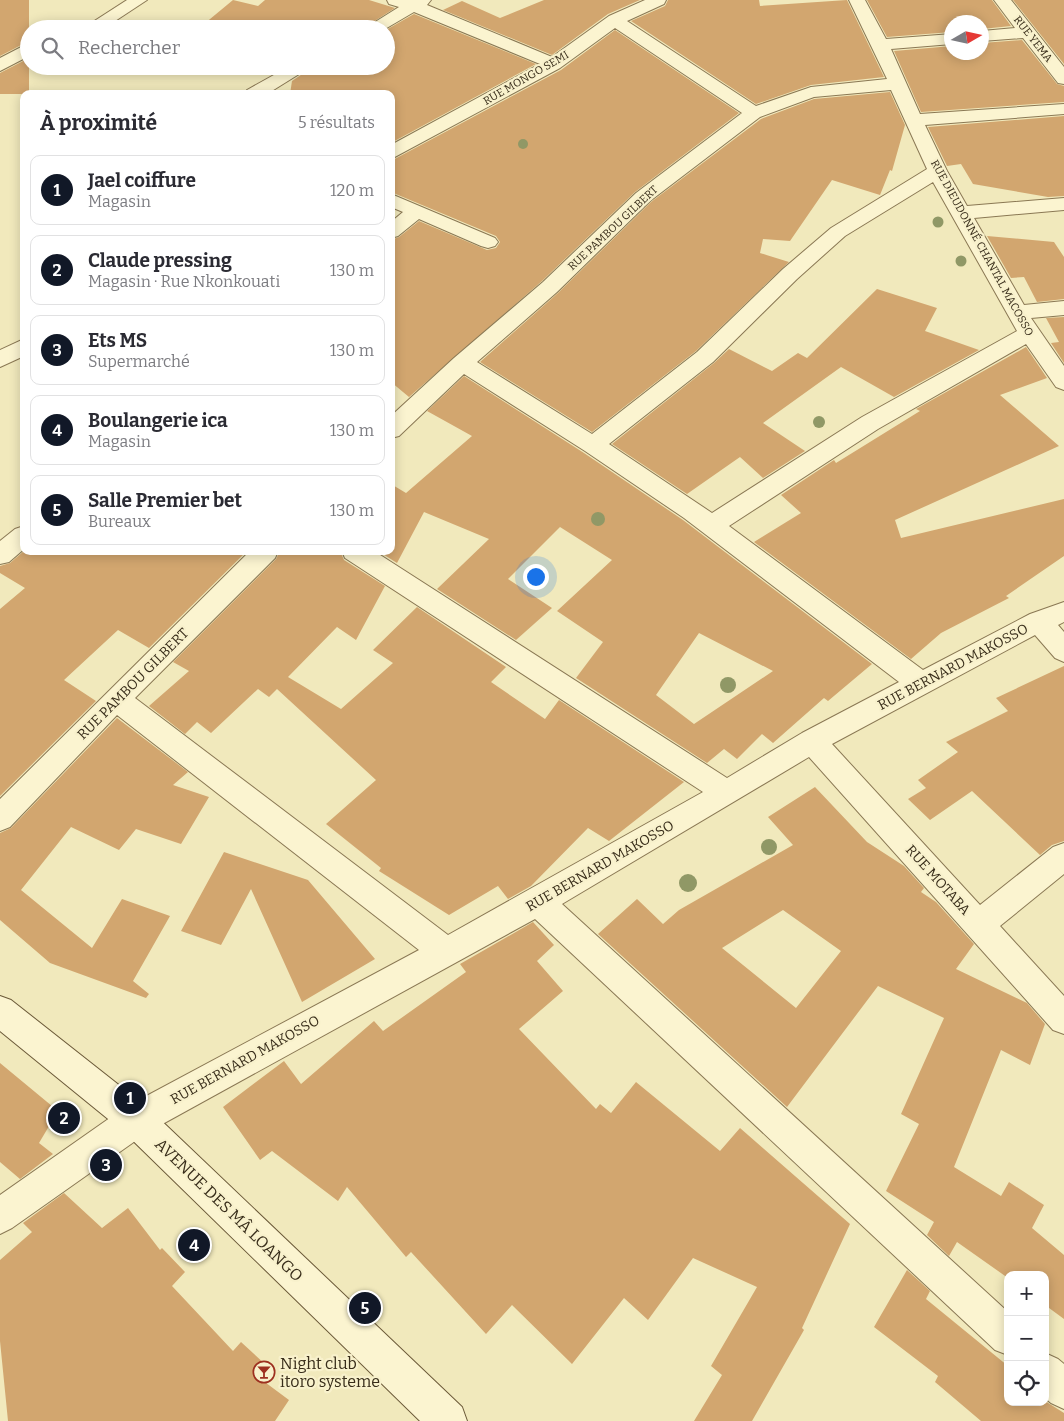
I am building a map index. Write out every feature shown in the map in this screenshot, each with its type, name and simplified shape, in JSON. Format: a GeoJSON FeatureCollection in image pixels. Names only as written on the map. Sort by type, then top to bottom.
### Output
{"type":"FeatureCollection","features":[{"type":"Feature","properties":{"kind":"street"},"geometry":{"type":"LineString","coordinates":[[105,20],[139,0]]}},
{"type":"Feature","properties":{"kind":"street"},"geometry":{"type":"LineString","coordinates":[[395,0],[419,3],[554,64]]}},
{"type":"Feature","properties":{"kind":"street","name":"RUE MONGO SEMI"},"geometry":{"type":"LineString","coordinates":[[395,151],[554,64],[615,20],[658,0]]}},
{"type":"Feature","properties":{"kind":"street","name":"RUE DIEUDONNÉ CHANTAL MACOSSO"},"geometry":{"type":"LineString","coordinates":[[857,0],[880,45],[937,171],[1029,333],[1064,382]]}},
{"type":"Feature","properties":{"kind":"street","name":"RUE YEMA"},"geometry":{"type":"LineString","coordinates":[[1002,0],[1064,79]]}},
{"type":"Feature","properties":{"kind":"street"},"geometry":{"type":"LineString","coordinates":[[388,20],[419,3]]}},
{"type":"Feature","properties":{"kind":"street"},"geometry":{"type":"LineString","coordinates":[[615,20],[754,113]]}},
{"type":"Feature","properties":{"kind":"street"},"geometry":{"type":"LineString","coordinates":[[989,35],[1027,32]]}},
{"type":"Feature","properties":{"kind":"street"},"geometry":{"type":"LineString","coordinates":[[880,45],[944,39]]}},
{"type":"Feature","properties":{"kind":"street"},"geometry":{"type":"LineString","coordinates":[[0,66],[20,54]]}},
{"type":"Feature","properties":{"kind":"street"},"geometry":{"type":"LineString","coordinates":[[260,90],[286,75]]}},
{"type":"Feature","properties":{"kind":"street","name":"RUE PAMBOU GILBERT"},"geometry":{"type":"LineString","coordinates":[[395,426],[462,363],[550,287],[643,197],[754,113],[811,92],[845,87],[898,84]]}},
{"type":"Feature","properties":{"kind":"street"},"geometry":{"type":"LineString","coordinates":[[915,120],[1064,109]]}},
{"type":"Feature","properties":{"kind":"street"},"geometry":{"type":"LineString","coordinates":[[593,445],[704,357],[790,274],[838,232],[937,171]]}},
{"type":"Feature","properties":{"kind":"street"},"geometry":{"type":"LineString","coordinates":[[395,202],[488,242]]}},
{"type":"Feature","properties":{"kind":"street"},"geometry":{"type":"LineString","coordinates":[[960,213],[1064,204]]}},
{"type":"Feature","properties":{"kind":"street"},"geometry":{"type":"LineString","coordinates":[[395,229],[416,212]]}},
{"type":"Feature","properties":{"kind":"street"},"geometry":{"type":"LineString","coordinates":[[1017,312],[1064,308]]}},
{"type":"Feature","properties":{"kind":"street"},"geometry":{"type":"LineString","coordinates":[[711,526],[870,423],[1029,333]]}},
{"type":"Feature","properties":{"kind":"street"},"geometry":{"type":"LineString","coordinates":[[0,360],[20,348]]}},
{"type":"Feature","properties":{"kind":"street"},"geometry":{"type":"LineString","coordinates":[[462,363],[593,445],[693,512],[922,684]]}},
{"type":"Feature","properties":{"kind":"street"},"geometry":{"type":"LineString","coordinates":[[0,555],[20,538]]}},
{"type":"Feature","properties":{"kind":"street","name":"RUE PAMBOU GILBERT"},"geometry":{"type":"LineString","coordinates":[[0,818],[116,699],[262,555]]}},
{"type":"Feature","properties":{"kind":"street"},"geometry":{"type":"LineString","coordinates":[[360,555],[727,793]]}},
{"type":"Feature","properties":{"kind":"street"},"geometry":{"type":"LineString","coordinates":[[1052,617],[1064,651]]}},
{"type":"Feature","properties":{"kind":"street","name":"RUE BERNARD MAKOSSO"},"geometry":{"type":"LineString","coordinates":[[0,1216],[136,1120],[538,902],[727,793],[812,741],[1052,617]]}},
{"type":"Feature","properties":{"kind":"street"},"geometry":{"type":"LineString","coordinates":[[116,699],[445,951]]}},
{"type":"Feature","properties":{"kind":"street","name":"RUE MOTABA"},"geometry":{"type":"LineString","coordinates":[[812,741],[1064,1018]]}},
{"type":"Feature","properties":{"kind":"street"},"geometry":{"type":"LineString","coordinates":[[979,924],[1064,856]]}},
{"type":"Feature","properties":{"kind":"street"},"geometry":{"type":"LineString","coordinates":[[538,902],[1004,1334]]}},
{"type":"Feature","properties":{"kind":"street","name":"AVENUE DES MÂ LOANGO"},"geometry":{"type":"LineString","coordinates":[[0,1011],[136,1120],[448,1421]]}},
{"type":"Feature","properties":{"kind":"street"},"geometry":{"type":"LineString","coordinates":[[1049,1376],[1064,1390]]}},
{"type":"Feature","properties":{"kind":"building"},"geometry":{"type":"Polygon","coordinates":[[[0,0],[29,0],[29,20],[20,20],[20,46],[0,56],[0,0]]]}},
{"type":"Feature","properties":{"kind":"building"},"geometry":{"type":"Polygon","coordinates":[[[233,0],[258,6],[265,0],[369,0],[395,8],[376,20],[209,20],[233,0]]]}},
{"type":"Feature","properties":{"kind":"building"},"geometry":{"type":"Polygon","coordinates":[[[544,0],[640,0],[608,14],[552,55],[443,10],[462,1],[500,18],[544,0]]]}},
{"type":"Feature","properties":{"kind":"building"},"geometry":{"type":"Polygon","coordinates":[[[668,0],[759,0],[760,6],[847,0],[884,77],[811,85],[756,104],[631,21],[665,6],[668,0]]]}},
{"type":"Feature","properties":{"kind":"building"},"geometry":{"type":"Polygon","coordinates":[[[867,0],[992,0],[1011,26],[989,28],[989,15],[944,15],[944,33],[887,37],[867,0]]]}},
{"type":"Feature","properties":{"kind":"building"},"geometry":{"type":"Polygon","coordinates":[[[1013,0],[1064,0],[1064,64],[1013,0]]]}},
{"type":"Feature","properties":{"kind":"building"},"geometry":{"type":"Polygon","coordinates":[[[414,14],[536,64],[395,141],[395,90],[291,90],[292,81],[301,75],[395,75],[395,25],[414,14]]]}},
{"type":"Feature","properties":{"kind":"building"},"geometry":{"type":"Polygon","coordinates":[[[615,30],[739,113],[635,192],[542,281],[409,397],[395,385],[395,238],[419,221],[487,250],[496,248],[500,242],[496,236],[395,194],[395,159],[561,70],[615,30]]]}},
{"type":"Feature","properties":{"kind":"building"},"geometry":{"type":"Polygon","coordinates":[[[1022,40],[1057,84],[1064,86],[1064,102],[921,112],[894,51],[944,47],[944,60],[989,60],[989,42],[1022,40]]]}},
{"type":"Feature","properties":{"kind":"building"},"geometry":{"type":"Polygon","coordinates":[[[20,63],[20,75],[29,75],[29,90],[20,90],[20,94],[0,94],[0,73],[20,63]]]}},
{"type":"Feature","properties":{"kind":"building"},"geometry":{"type":"Polygon","coordinates":[[[890,92],[905,125],[892,171],[890,170],[880,195],[832,180],[790,241],[763,239],[760,253],[789,262],[696,351],[592,432],[480,362],[558,293],[651,202],[761,119],[814,99],[890,92]]]}},
{"type":"Feature","properties":{"kind":"building"},"geometry":{"type":"Polygon","coordinates":[[[1064,116],[1064,196],[1048,197],[973,184],[961,164],[947,166],[928,127],[1064,116]]]}},
{"type":"Feature","properties":{"kind":"building"},"geometry":{"type":"Polygon","coordinates":[[[987,236],[1054,242],[1064,257],[1064,299],[1037,302],[1024,277],[1011,278],[987,236]]]}},
{"type":"Feature","properties":{"kind":"building"},"geometry":{"type":"Polygon","coordinates":[[[877,289],[937,308],[925,331],[979,350],[894,397],[841,367],[763,423],[805,451],[763,478],[740,457],[687,494],[612,444],[729,349],[772,371],[798,353],[807,358],[877,289]]]}},
{"type":"Feature","properties":{"kind":"building"},"geometry":{"type":"Polygon","coordinates":[[[1064,317],[1064,363],[1051,343],[1059,342],[1046,318],[1064,317]]]}},
{"type":"Feature","properties":{"kind":"building"},"geometry":{"type":"Polygon","coordinates":[[[1026,347],[1047,378],[1000,395],[1059,446],[895,520],[901,538],[1064,499],[1064,556],[1006,596],[1009,598],[941,633],[911,659],[754,542],[801,513],[781,495],[834,460],[836,463],[920,411],[916,409],[1026,347]]]}},
{"type":"Feature","properties":{"kind":"building"},"geometry":{"type":"Polygon","coordinates":[[[464,376],[584,453],[683,520],[872,664],[828,701],[824,698],[773,743],[762,734],[737,759],[724,749],[707,763],[576,678],[603,642],[557,611],[612,560],[560,527],[508,579],[552,608],[516,640],[437,589],[489,539],[424,512],[397,563],[384,555],[395,555],[395,486],[406,493],[472,436],[427,411],[464,376]],[[699,633],[656,695],[694,724],[773,671],[699,633]]]}},
{"type":"Feature","properties":{"kind":"building"},"geometry":{"type":"Polygon","coordinates":[[[20,554],[243,555],[149,648],[118,630],[64,680],[96,701],[0,796],[0,609],[25,588],[0,573],[0,566],[10,563],[20,554]]]}},
{"type":"Feature","properties":{"kind":"building"},"geometry":{"type":"Polygon","coordinates":[[[278,555],[342,555],[344,560],[385,586],[356,640],[337,627],[288,677],[341,709],[393,663],[373,650],[417,607],[506,667],[491,682],[545,719],[559,700],[684,782],[609,841],[588,828],[531,886],[508,899],[498,886],[449,915],[379,871],[381,868],[326,824],[376,780],[277,689],[269,697],[258,689],[211,733],[197,722],[185,734],[149,706],[189,671],[173,662],[278,555]]]}},
{"type":"Feature","properties":{"kind":"building"},"geometry":{"type":"Polygon","coordinates":[[[1064,666],[1064,841],[1052,845],[1040,855],[972,791],[930,820],[908,799],[926,788],[918,780],[958,752],[946,742],[1008,711],[996,698],[1064,666]]]}},
{"type":"Feature","properties":{"kind":"building"},"geometry":{"type":"Polygon","coordinates":[[[117,718],[188,772],[173,785],[209,797],[181,844],[136,829],[119,850],[71,827],[21,890],[92,948],[122,899],[170,916],[133,981],[149,994],[146,998],[50,963],[0,920],[0,833],[11,828],[117,718]]]}},
{"type":"Feature","properties":{"kind":"building"},"geometry":{"type":"Polygon","coordinates":[[[815,787],[867,842],[904,866],[924,888],[921,892],[936,902],[974,944],[956,969],[1027,1003],[1045,1024],[1030,1065],[1001,1050],[954,1167],[1001,1196],[1009,1182],[1044,1205],[1032,1228],[1064,1255],[1064,1319],[1049,1308],[1049,1271],[1004,1271],[1004,1275],[957,1242],[949,1256],[927,1235],[934,1222],[886,1191],[919,1124],[901,1114],[944,1018],[878,986],[787,1107],[598,934],[637,899],[663,924],[679,910],[793,845],[768,817],[815,787]],[[783,910],[722,948],[796,1008],[841,951],[783,910]]]}},
{"type":"Feature","properties":{"kind":"building"},"geometry":{"type":"Polygon","coordinates":[[[224,852],[308,880],[375,959],[302,1002],[251,889],[221,945],[181,931],[224,852]]]}},
{"type":"Feature","properties":{"kind":"building"},"geometry":{"type":"Polygon","coordinates":[[[533,922],[554,945],[537,961],[563,991],[519,1029],[596,1109],[600,1104],[611,1113],[636,1082],[720,1151],[740,1128],[850,1224],[802,1328],[804,1330],[752,1421],[694,1421],[722,1375],[711,1366],[757,1287],[693,1258],[648,1320],[624,1298],[572,1364],[512,1305],[486,1334],[411,1252],[406,1257],[347,1187],[338,1201],[272,1151],[260,1160],[223,1107],[284,1061],[301,1084],[374,1021],[383,1031],[466,972],[460,964],[533,922]]]}},
{"type":"Feature","properties":{"kind":"building"},"geometry":{"type":"Polygon","coordinates":[[[0,1063],[58,1111],[39,1143],[53,1154],[20,1179],[0,1162],[0,1063]]]}},
{"type":"Feature","properties":{"kind":"building"},"geometry":{"type":"Polygon","coordinates":[[[64,1193],[102,1228],[128,1208],[160,1250],[162,1248],[185,1272],[172,1286],[233,1351],[241,1342],[267,1366],[258,1377],[289,1400],[275,1421],[8,1421],[0,1341],[0,1260],[32,1232],[23,1223],[64,1193]]]}},
{"type":"Feature","properties":{"kind":"building"},"geometry":{"type":"Polygon","coordinates":[[[907,1270],[930,1291],[926,1299],[1004,1363],[1004,1406],[1049,1406],[1049,1404],[1064,1413],[1064,1421],[981,1421],[935,1382],[938,1376],[874,1327],[907,1270]]]}},
{"type":"Feature","properties":{"kind":"place","name":"Jael coiffure"},"geometry":{"type":"Point","coordinates":[130,1098]}},
{"type":"Feature","properties":{"kind":"place","name":"Claude pressing"},"geometry":{"type":"Point","coordinates":[64,1118]}},
{"type":"Feature","properties":{"kind":"place","name":"Ets MS"},"geometry":{"type":"Point","coordinates":[106,1165]}},
{"type":"Feature","properties":{"kind":"place","name":"Boulangerie ica"},"geometry":{"type":"Point","coordinates":[194,1245]}},
{"type":"Feature","properties":{"kind":"place","name":"Salle Premier bet"},"geometry":{"type":"Point","coordinates":[365,1308]}},
{"type":"Feature","properties":{"kind":"place","name":"Night club itoro systeme"},"geometry":{"type":"Point","coordinates":[264,1372]}}]}
